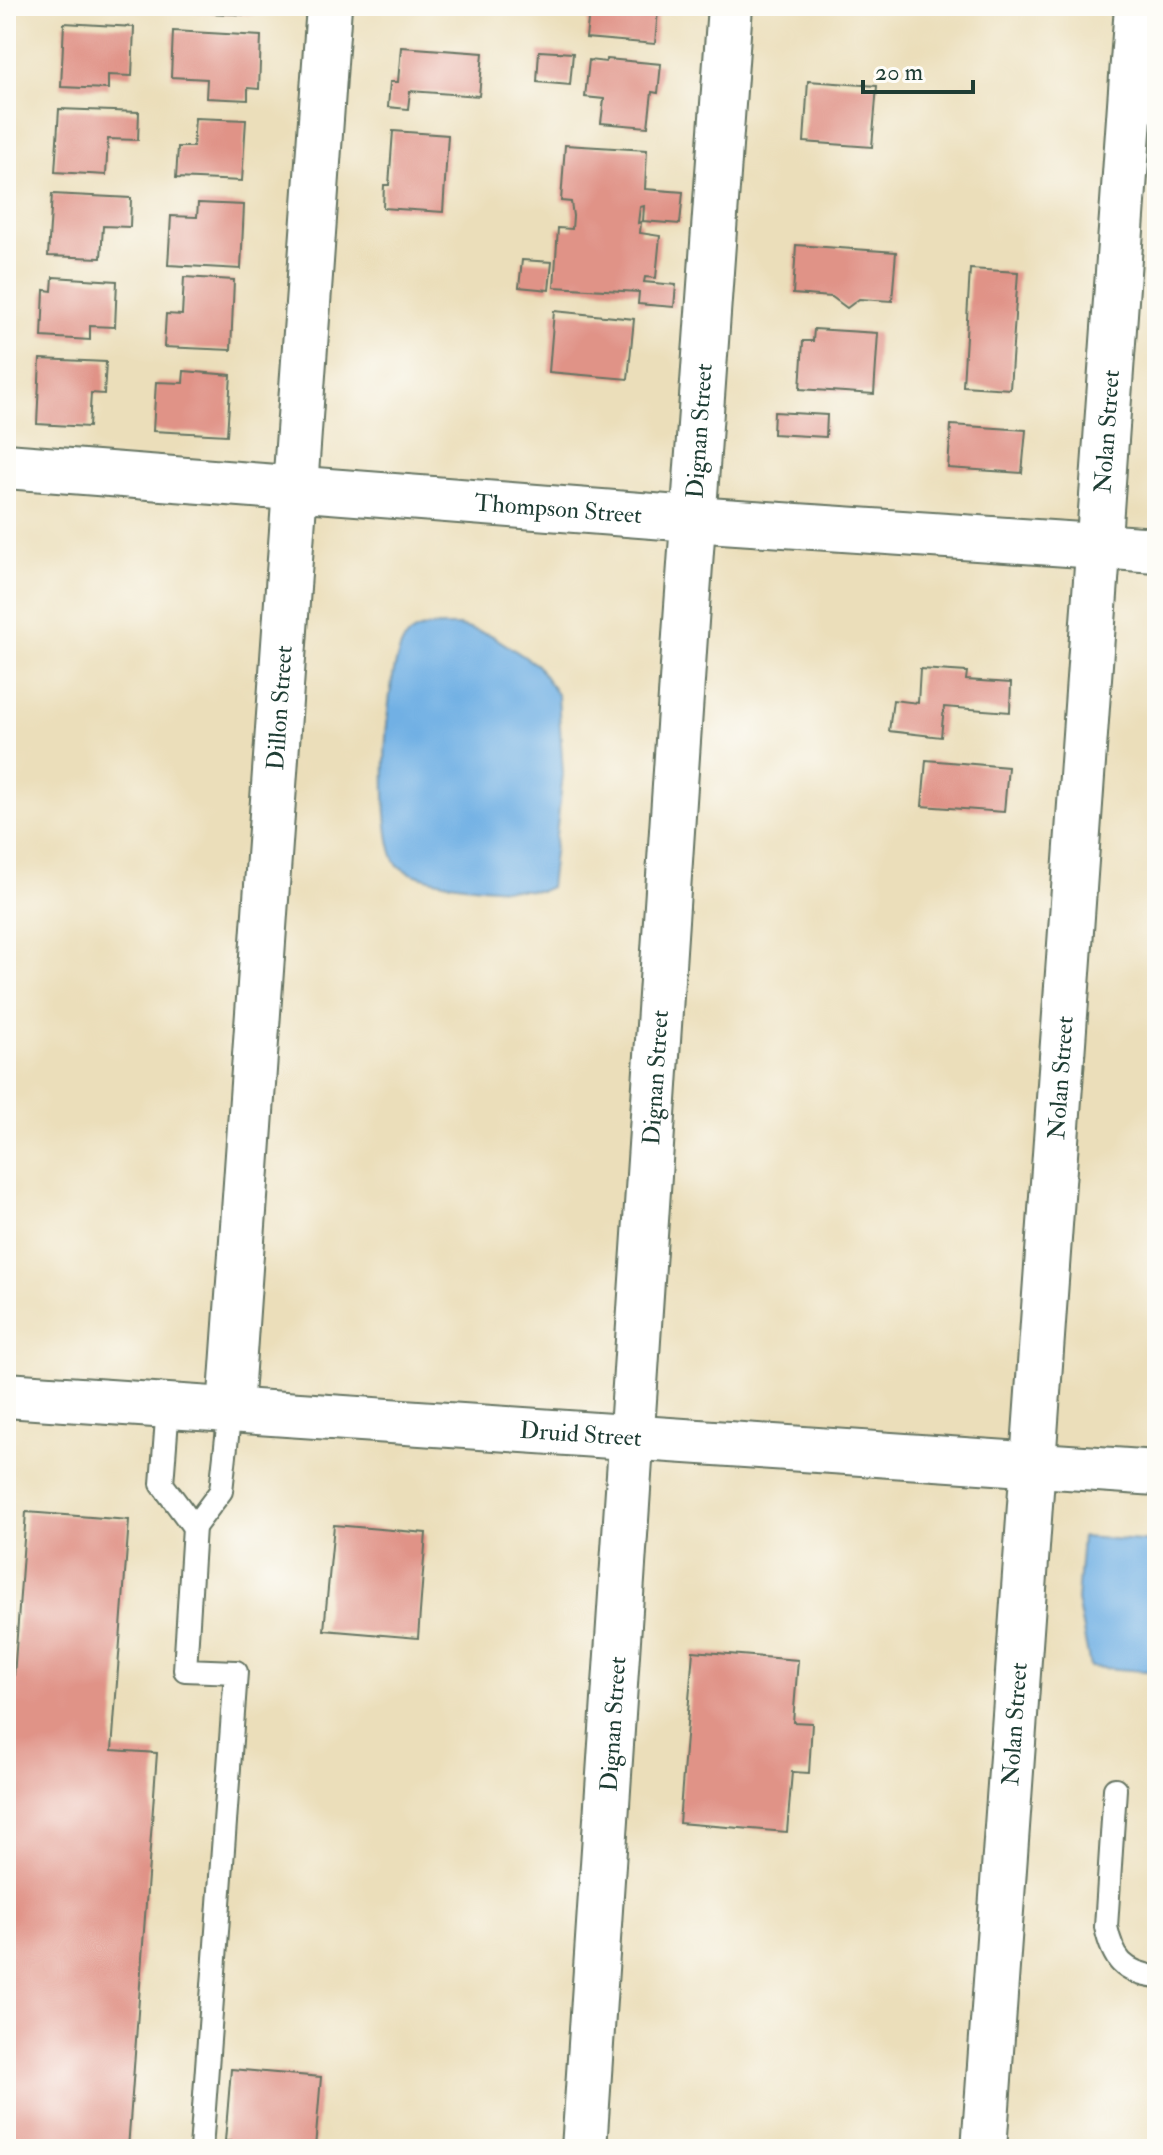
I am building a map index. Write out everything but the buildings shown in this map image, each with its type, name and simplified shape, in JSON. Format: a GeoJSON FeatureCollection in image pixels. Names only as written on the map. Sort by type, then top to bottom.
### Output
{"type":"FeatureCollection","features":[{"type":"Feature","properties":{"kind":"street","name":"Dillon Street"},"geometry":{"type":"LineString","coordinates":[[230,1410],[329,6]]}},
{"type":"Feature","properties":{"kind":"street","name":"Dignan Street"},"geometry":{"type":"LineString","coordinates":[[584,2149],[634,1437],[692,519],[730,6]]}},
{"type":"Feature","properties":{"kind":"street","name":"Nolan Street"},"geometry":{"type":"LineString","coordinates":[[984,2149],[1137,6]]}},
{"type":"Feature","properties":{"kind":"street","name":"Thompson Street"},"geometry":{"type":"LineString","coordinates":[[6,466],[692,519],[1157,550]]}},
{"type":"Feature","properties":{"kind":"street","name":"Druid Street"},"geometry":{"type":"LineString","coordinates":[[6,1395],[1157,1473]]}},
{"type":"Feature","properties":{"kind":"lane"},"geometry":{"type":"LineString","coordinates":[[168,1406],[162,1484],[194,1527]]}},
{"type":"Feature","properties":{"kind":"lane"},"geometry":{"type":"LineString","coordinates":[[201,2149],[236,1672],[185,1670],[194,1527],[221,1491],[230,1410]]}},
{"type":"Feature","properties":{"kind":"lane"},"geometry":{"type":"LineString","coordinates":[[1115,1789],[1106,1927],[1111,1949],[1124,1967],[1141,1976],[1157,1977]]}},
{"type":"Feature","properties":{"kind":"water"},"geometry":{"type":"Polygon","coordinates":[[[459,626],[491,635],[537,665],[558,696],[563,774],[550,887],[541,891],[465,885],[424,878],[398,865],[391,849],[387,823],[385,751],[392,680],[399,653],[407,637],[418,630],[459,626]]]}},
{"type":"Feature","properties":{"kind":"water"},"geometry":{"type":"Polygon","coordinates":[[[1082,1537],[1157,1542],[1157,1672],[1090,1667],[1077,1600],[1082,1537]]]}}]}
